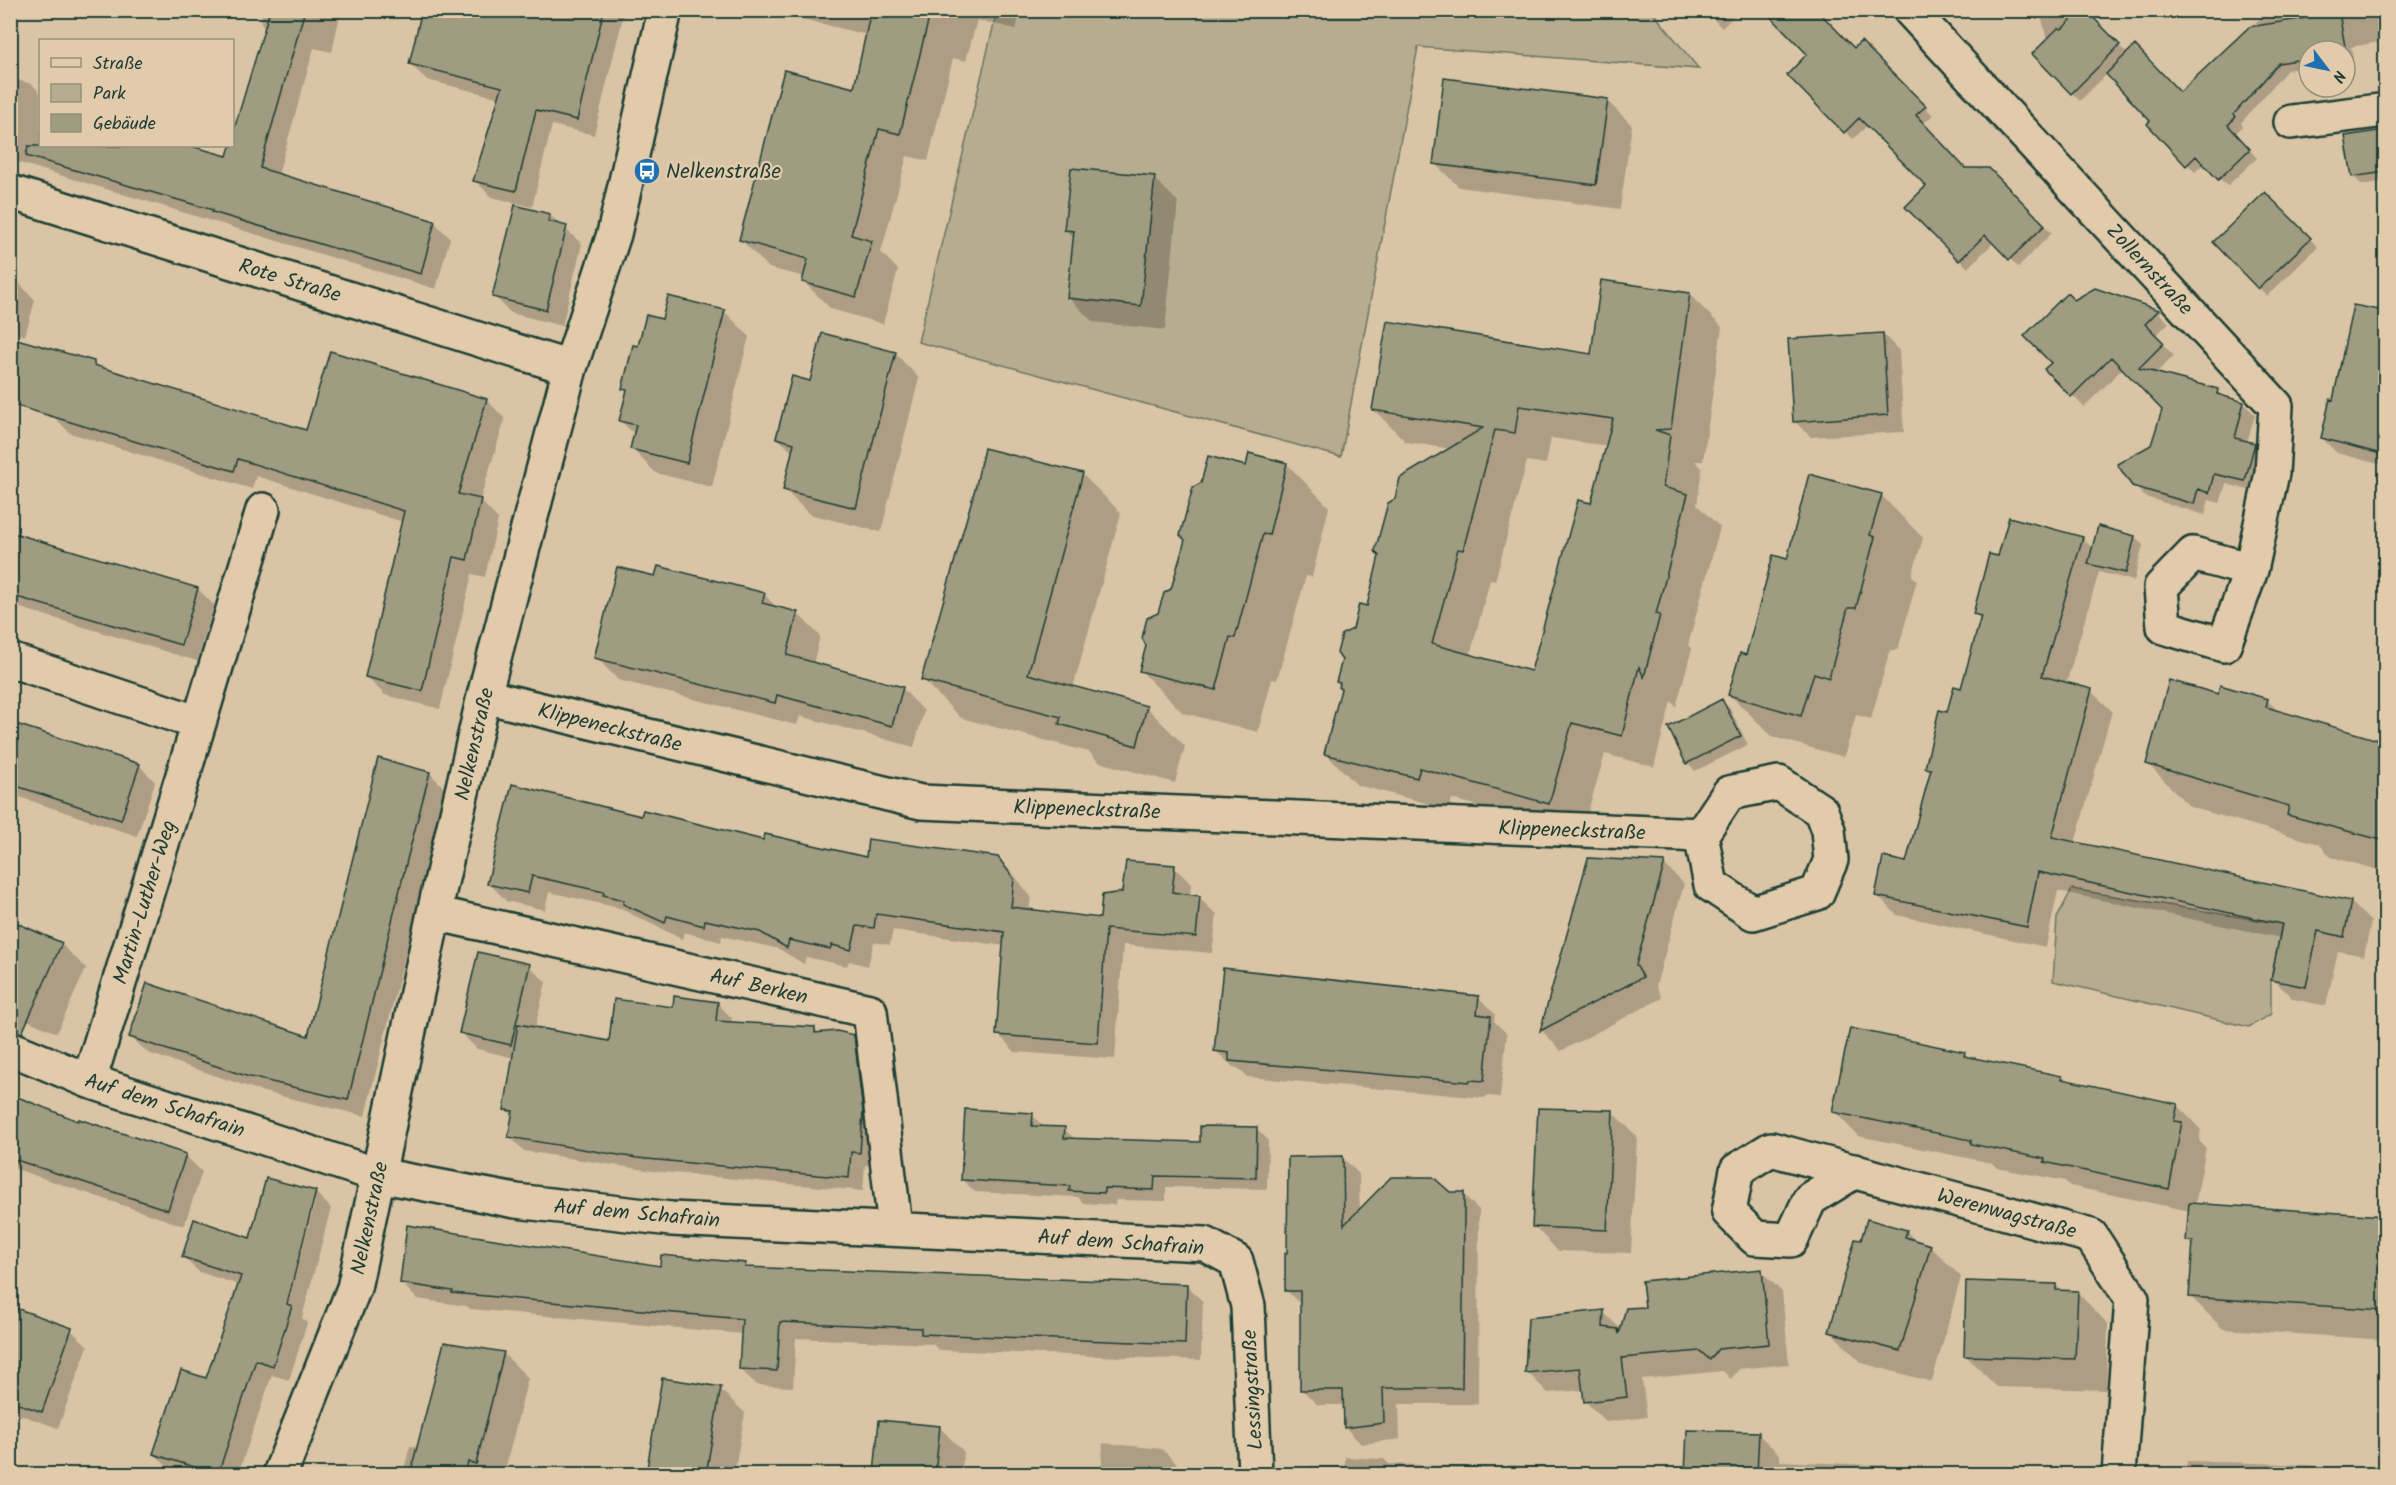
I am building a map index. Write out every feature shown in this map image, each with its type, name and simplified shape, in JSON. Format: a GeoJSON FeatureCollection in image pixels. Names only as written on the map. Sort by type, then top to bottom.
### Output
{"type":"FeatureCollection","features":[{"type":"Feature","properties":{"kind":"street","name":"Nelkenstraße"},"geometry":{"type":"LineString","coordinates":[[280,1474],[354,1288],[434,913],[484,696],[570,368],[614,234],[665,10]]}},
{"type":"Feature","properties":{"kind":"street","name":"Zollernstraße"},"geometry":{"type":"LineString","coordinates":[[1910,10],[2276,406],[2272,473],[2251,570]]}},
{"type":"Feature","properties":{"kind":"street"},"geometry":{"type":"LineString","coordinates":[[2291,122],[2385,110]]}},
{"type":"Feature","properties":{"kind":"street","name":"Rote Straße"},"geometry":{"type":"LineString","coordinates":[[10,192],[570,368]]}},
{"type":"Feature","properties":{"kind":"street","name":"Martin-Luther-Weg"},"geometry":{"type":"LineString","coordinates":[[89,1081],[200,723],[263,510]]}},
{"type":"Feature","properties":{"kind":"street"},"geometry":{"type":"LineString","coordinates":[[10,660],[200,723]]}},
{"type":"Feature","properties":{"kind":"street","name":"Klippeneckstraße"},"geometry":{"type":"LineString","coordinates":[[484,696],[921,802],[1701,835]]}},
{"type":"Feature","properties":{"kind":"street","name":"Auf Berken"},"geometry":{"type":"LineString","coordinates":[[434,913],[870,1011],[895,1228]]}},
{"type":"Feature","properties":{"kind":"street","name":"Auf dem Schafrain"},"geometry":{"type":"LineString","coordinates":[[10,1048],[89,1081],[378,1175],[516,1201],[671,1219],[1205,1244],[1236,1261],[1248,1306]]}},
{"type":"Feature","properties":{"kind":"street","name":"Werenwagstraße"},"geometry":{"type":"LineString","coordinates":[[1855,1172],[2091,1236],[2132,1299],[2118,1474]]}},
{"type":"Feature","properties":{"kind":"street","name":"Lessingstraße"},"geometry":{"type":"LineString","coordinates":[[1248,1306],[1255,1474]]}},
{"type":"Feature","properties":{"kind":"green space"},"geometry":{"type":"Polygon","coordinates":[[[997,11],[1652,11],[1699,69],[1418,47],[1341,457],[918,342],[997,11]]]}},
{"type":"Feature","properties":{"kind":"green space"},"geometry":{"type":"Polygon","coordinates":[[[2072,889],[2282,924],[2271,980],[2271,1014],[2249,1027],[2053,981],[2057,918],[2072,889]]]}},
{"type":"Feature","properties":{"kind":"building"},"geometry":{"type":"Polygon","coordinates":[[[270,10],[305,10],[260,168],[435,221],[421,274],[26,156],[28,146],[39,146],[195,147],[227,156],[230,147],[234,147],[234,129],[270,10]]]}},
{"type":"Feature","properties":{"kind":"building"},"geometry":{"type":"Polygon","coordinates":[[[422,10],[604,10],[577,120],[536,110],[516,191],[473,181],[502,87],[409,64],[422,10]]]}},
{"type":"Feature","properties":{"kind":"building"},"geometry":{"type":"Polygon","coordinates":[[[871,10],[931,10],[900,134],[879,129],[851,235],[872,241],[856,297],[802,282],[808,259],[739,240],[784,70],[854,88],[871,10]]]}},
{"type":"Feature","properties":{"kind":"building"},"geometry":{"type":"Polygon","coordinates":[[[1764,10],[1817,10],[1854,48],[1861,41],[1926,106],[1916,115],[1965,168],[1989,168],[2045,225],[2009,260],[1985,235],[1959,261],[1905,207],[1926,186],[1859,118],[1844,133],[1787,75],[1807,54],[1764,10]]]}},
{"type":"Feature","properties":{"kind":"building"},"geometry":{"type":"Polygon","coordinates":[[[2081,10],[2086,10],[2120,45],[2071,94],[2032,54],[2058,28],[2062,29],[2081,10]]]}},
{"type":"Feature","properties":{"kind":"building"},"geometry":{"type":"Polygon","coordinates":[[[2339,13],[2344,39],[2297,39],[2297,60],[2279,63],[2234,114],[2236,117],[2228,125],[2250,149],[2218,180],[2196,156],[2186,166],[2147,124],[2150,121],[2106,74],[2135,45],[2180,92],[2249,27],[2339,13]]]}},
{"type":"Feature","properties":{"kind":"building"},"geometry":{"type":"Polygon","coordinates":[[[1444,78],[1608,99],[1596,185],[1433,164],[1444,78]]]}},
{"type":"Feature","properties":{"kind":"building"},"geometry":{"type":"Polygon","coordinates":[[[2385,130],[2385,172],[2352,177],[2345,136],[2385,130]]]}},
{"type":"Feature","properties":{"kind":"building"},"geometry":{"type":"Polygon","coordinates":[[[1071,168],[1155,176],[1141,306],[1067,298],[1074,231],[1064,230],[1071,168]]]}},
{"type":"Feature","properties":{"kind":"building"},"geometry":{"type":"Polygon","coordinates":[[[2265,192],[2311,238],[2258,289],[2213,242],[2265,192]]]}},
{"type":"Feature","properties":{"kind":"building"},"geometry":{"type":"Polygon","coordinates":[[[515,205],[550,214],[548,221],[567,226],[546,310],[492,297],[515,205]]]}},
{"type":"Feature","properties":{"kind":"building"},"geometry":{"type":"Polygon","coordinates":[[[1601,280],[1690,293],[1671,429],[1655,430],[1670,435],[1663,487],[1688,494],[1656,614],[1660,615],[1644,677],[1639,667],[1622,736],[1572,723],[1549,804],[1420,768],[1417,778],[1324,754],[1341,689],[1339,688],[1340,683],[1336,682],[1342,660],[1337,653],[1342,634],[1353,629],[1359,604],[1367,606],[1379,556],[1375,551],[1388,503],[1395,499],[1400,478],[1483,428],[1372,410],[1387,321],[1591,354],[1601,280]],[[1519,406],[1515,433],[1495,430],[1463,550],[1458,549],[1432,644],[1531,671],[1578,500],[1591,503],[1613,419],[1519,406]]]}},
{"type":"Feature","properties":{"kind":"building"},"geometry":{"type":"Polygon","coordinates":[[[2095,288],[2159,310],[2145,324],[2164,343],[2139,368],[2218,389],[2217,394],[2244,402],[2235,438],[2255,443],[2245,481],[2214,474],[2209,493],[2198,489],[2194,504],[2132,486],[2117,464],[2151,445],[2162,410],[2111,357],[2071,397],[2044,369],[2051,363],[2024,336],[2067,293],[2074,300],[2095,288]]]}},
{"type":"Feature","properties":{"kind":"building"},"geometry":{"type":"Polygon","coordinates":[[[668,296],[725,310],[687,463],[630,449],[636,425],[619,421],[627,390],[622,389],[633,345],[638,346],[646,315],[662,319],[668,296]]]}},
{"type":"Feature","properties":{"kind":"building"},"geometry":{"type":"Polygon","coordinates":[[[2353,305],[2385,311],[2385,455],[2321,438],[2330,399],[2333,400],[2353,305]]]}},
{"type":"Feature","properties":{"kind":"building"},"geometry":{"type":"Polygon","coordinates":[[[822,333],[896,352],[856,508],[783,490],[794,443],[776,438],[792,376],[810,381],[822,333]]]}},
{"type":"Feature","properties":{"kind":"building"},"geometry":{"type":"Polygon","coordinates":[[[1883,333],[1888,415],[1793,422],[1788,339],[1883,333]]]}},
{"type":"Feature","properties":{"kind":"building"},"geometry":{"type":"Polygon","coordinates":[[[10,337],[94,361],[94,365],[306,430],[330,351],[487,399],[458,494],[481,499],[467,560],[454,557],[422,691],[365,677],[404,511],[238,459],[234,471],[10,404],[10,337]]]}},
{"type":"Feature","properties":{"kind":"building"},"geometry":{"type":"Polygon","coordinates":[[[984,448],[1083,473],[1028,674],[1147,706],[1137,746],[1059,724],[1061,717],[921,680],[976,485],[984,448]]]}},
{"type":"Feature","properties":{"kind":"building"},"geometry":{"type":"Polygon","coordinates":[[[1249,453],[1287,463],[1269,535],[1263,534],[1235,638],[1230,637],[1216,690],[1139,671],[1146,646],[1142,638],[1147,618],[1158,613],[1164,593],[1171,589],[1185,540],[1180,535],[1193,487],[1201,483],[1208,456],[1246,466],[1249,453]]]}},
{"type":"Feature","properties":{"kind":"building"},"geometry":{"type":"Polygon","coordinates":[[[1809,474],[1882,494],[1870,535],[1875,537],[1856,608],[1848,608],[1829,678],[1814,673],[1801,716],[1728,695],[1740,653],[1746,655],[1773,555],[1787,559],[1809,474]]]}},
{"type":"Feature","properties":{"kind":"building"},"geometry":{"type":"Polygon","coordinates":[[[2009,517],[2083,537],[2042,676],[2092,689],[2052,837],[2351,901],[2344,937],[2318,931],[2306,987],[2271,980],[2282,924],[2038,872],[2027,927],[1875,896],[1883,857],[1906,862],[1931,769],[1925,768],[1939,710],[1947,712],[1954,686],[1961,688],[1981,616],[1973,614],[1989,554],[1998,556],[2009,517]]]}},
{"type":"Feature","properties":{"kind":"building"},"geometry":{"type":"Polygon","coordinates":[[[2098,526],[2135,536],[2126,573],[2088,564],[2098,526]]]}},
{"type":"Feature","properties":{"kind":"building"},"geometry":{"type":"Polygon","coordinates":[[[10,532],[198,588],[181,645],[10,595],[10,532]]]}},
{"type":"Feature","properties":{"kind":"building"},"geometry":{"type":"Polygon","coordinates":[[[658,566],[765,593],[762,603],[798,612],[787,655],[903,687],[892,726],[777,695],[775,703],[594,658],[617,567],[655,576],[658,566]]]}},
{"type":"Feature","properties":{"kind":"building"},"geometry":{"type":"Polygon","coordinates":[[[2169,680],[2218,694],[2220,685],[2268,699],[2266,707],[2385,742],[2385,841],[2287,815],[2289,806],[2146,764],[2169,680]]]}},
{"type":"Feature","properties":{"kind":"building"},"geometry":{"type":"Polygon","coordinates":[[[1722,699],[1741,736],[1686,764],[1668,727],[1722,699]]]}},
{"type":"Feature","properties":{"kind":"building"},"geometry":{"type":"Polygon","coordinates":[[[10,722],[140,764],[121,820],[10,784],[10,722]]]}},
{"type":"Feature","properties":{"kind":"building"},"geometry":{"type":"Polygon","coordinates":[[[378,758],[430,772],[348,1100],[246,1076],[129,1037],[147,983],[308,1036],[378,758]]]}},
{"type":"Feature","properties":{"kind":"building"},"geometry":{"type":"Polygon","coordinates":[[[512,784],[641,816],[643,810],[763,840],[765,834],[866,857],[868,839],[998,857],[1014,879],[1011,907],[1100,918],[1102,895],[1122,892],[1126,861],[1175,865],[1172,892],[1200,896],[1196,937],[1106,929],[1098,1043],[996,1035],[1004,932],[876,914],[874,928],[857,926],[851,950],[832,945],[830,949],[789,940],[787,948],[760,932],[705,920],[704,926],[667,916],[665,923],[623,904],[624,900],[603,895],[604,892],[532,876],[528,893],[487,884],[512,784]]]}},
{"type":"Feature","properties":{"kind":"building"},"geometry":{"type":"Polygon","coordinates":[[[1588,858],[1665,862],[1636,965],[1643,977],[1540,1031],[1588,858]]]}},
{"type":"Feature","properties":{"kind":"building"},"geometry":{"type":"Polygon","coordinates":[[[10,920],[62,943],[22,1033],[10,1030],[10,920]]]}},
{"type":"Feature","properties":{"kind":"building"},"geometry":{"type":"Polygon","coordinates":[[[478,952],[530,964],[511,1045],[459,1033],[478,952]]]}},
{"type":"Feature","properties":{"kind":"building"},"geometry":{"type":"Polygon","coordinates":[[[1223,968],[1479,996],[1477,1014],[1491,1016],[1484,1081],[1470,1080],[1469,1082],[1229,1061],[1229,1053],[1214,1051],[1223,968]]]}},
{"type":"Feature","properties":{"kind":"building"},"geometry":{"type":"Polygon","coordinates":[[[674,996],[718,1002],[716,1021],[815,1027],[815,1033],[837,1031],[854,1035],[863,1112],[860,1153],[851,1152],[849,1178],[637,1158],[508,1137],[513,1111],[504,1110],[518,1024],[609,1041],[614,999],[673,1007],[674,996]]]}},
{"type":"Feature","properties":{"kind":"building"},"geometry":{"type":"Polygon","coordinates":[[[1850,1028],[1965,1052],[1964,1056],[2062,1076],[2062,1079],[2178,1104],[2174,1121],[2182,1122],[2169,1189],[1971,1144],[1971,1140],[1832,1112],[1850,1028]]]}},
{"type":"Feature","properties":{"kind":"building"},"geometry":{"type":"Polygon","coordinates":[[[10,1094],[78,1121],[79,1119],[186,1154],[168,1210],[10,1158],[10,1094]]]}},
{"type":"Feature","properties":{"kind":"building"},"geometry":{"type":"Polygon","coordinates":[[[1538,1108],[1613,1110],[1607,1230],[1532,1227],[1538,1108]]]}},
{"type":"Feature","properties":{"kind":"building"},"geometry":{"type":"Polygon","coordinates":[[[965,1109],[1033,1113],[1032,1126],[1065,1127],[1064,1138],[1200,1142],[1200,1126],[1257,1127],[1256,1178],[1155,1176],[1154,1190],[1104,1188],[1104,1193],[1069,1191],[1070,1186],[961,1180],[965,1109]]]}},
{"type":"Feature","properties":{"kind":"building"},"geometry":{"type":"Polygon","coordinates":[[[1343,1156],[1344,1225],[1391,1177],[1433,1177],[1450,1192],[1464,1192],[1462,1388],[1383,1388],[1384,1423],[1344,1428],[1343,1390],[1300,1390],[1300,1291],[1285,1291],[1288,1157],[1343,1156]]]}},
{"type":"Feature","properties":{"kind":"building"},"geometry":{"type":"Polygon","coordinates":[[[266,1178],[316,1191],[287,1304],[292,1306],[273,1366],[256,1360],[218,1474],[216,1474],[153,1454],[181,1370],[206,1378],[241,1276],[182,1257],[194,1219],[250,1238],[266,1178]]]}},
{"type":"Feature","properties":{"kind":"building"},"geometry":{"type":"Polygon","coordinates":[[[2189,1203],[2385,1216],[2385,1310],[2189,1297],[2193,1241],[2186,1241],[2189,1203]]]}},
{"type":"Feature","properties":{"kind":"building"},"geometry":{"type":"Polygon","coordinates":[[[1867,1219],[1907,1230],[1905,1237],[1931,1245],[1900,1351],[1829,1332],[1855,1239],[1861,1240],[1867,1219]]]}},
{"type":"Feature","properties":{"kind":"building"},"geometry":{"type":"Polygon","coordinates":[[[407,1225],[660,1266],[661,1255],[746,1263],[745,1267],[1187,1284],[1185,1344],[921,1334],[921,1328],[780,1322],[777,1371],[739,1369],[742,1319],[452,1293],[453,1291],[400,1283],[407,1225]]]}},
{"type":"Feature","properties":{"kind":"building"},"geometry":{"type":"Polygon","coordinates":[[[1762,1269],[1769,1344],[1718,1349],[1710,1360],[1700,1351],[1622,1358],[1627,1397],[1584,1402],[1580,1368],[1525,1373],[1528,1318],[1604,1310],[1603,1327],[1618,1329],[1619,1334],[1626,1308],[1645,1307],[1642,1281],[1762,1269]]]}},
{"type":"Feature","properties":{"kind":"building"},"geometry":{"type":"Polygon","coordinates":[[[1966,1281],[2056,1284],[2056,1290],[2078,1291],[2075,1359],[1964,1356],[1966,1281]]]}},
{"type":"Feature","properties":{"kind":"building"},"geometry":{"type":"Polygon","coordinates":[[[10,1306],[72,1328],[42,1412],[10,1401],[10,1306]]]}},
{"type":"Feature","properties":{"kind":"building"},"geometry":{"type":"Polygon","coordinates":[[[444,1342],[504,1352],[476,1464],[468,1462],[465,1474],[410,1474],[444,1342]]]}},
{"type":"Feature","properties":{"kind":"building"},"geometry":{"type":"Polygon","coordinates":[[[662,1378],[721,1387],[706,1474],[646,1474],[662,1378]]]}},
{"type":"Feature","properties":{"kind":"building"},"geometry":{"type":"Polygon","coordinates":[[[879,1420],[940,1426],[935,1474],[874,1474],[879,1420]]]}},
{"type":"Feature","properties":{"kind":"building"},"geometry":{"type":"Polygon","coordinates":[[[1687,1430],[1759,1432],[1757,1474],[1685,1474],[1687,1430]]]}},
{"type":"Feature","properties":{"kind":"place","name":"Nelkenstraße"},"geometry":{"type":"Point","coordinates":[647,171]}}]}
